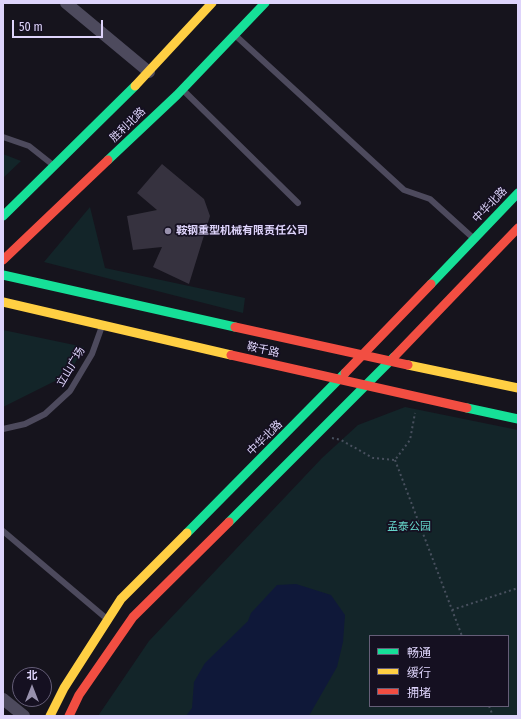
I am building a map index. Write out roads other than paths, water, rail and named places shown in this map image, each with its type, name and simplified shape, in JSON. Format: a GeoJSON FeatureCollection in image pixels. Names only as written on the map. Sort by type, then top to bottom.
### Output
{"type":"FeatureCollection","features":[{"type":"Feature","properties":{"kind":"main road","name":"胜利北路"},"geometry":{"type":"LineString","coordinates":[[3,216],[149,72],[212,3]]}},
{"type":"Feature","properties":{"kind":"main road","name":"胜利北路"},"geometry":{"type":"LineString","coordinates":[[3,260],[182,89],[265,3]]}},
{"type":"Feature","properties":{"kind":"main road","name":"中华北路"},"geometry":{"type":"LineString","coordinates":[[50,716],[64,688],[121,599],[339,380],[518,193]]}},
{"type":"Feature","properties":{"kind":"main road"},"geometry":{"type":"LineString","coordinates":[[69,716],[79,695],[133,617],[390,362],[518,228]]}},
{"type":"Feature","properties":{"kind":"main road","name":"鞍千路"},"geometry":{"type":"LineString","coordinates":[[3,275],[390,362],[518,388]]}},
{"type":"Feature","properties":{"kind":"main road","name":"鞍千路"},"geometry":{"type":"LineString","coordinates":[[3,302],[365,386],[518,419]]}},
{"type":"Feature","properties":{"kind":"street"},"geometry":{"type":"LineString","coordinates":[[66,3],[149,72]]}},
{"type":"Feature","properties":{"kind":"street"},"geometry":{"type":"LineString","coordinates":[[3,699],[24,716]]}},
{"type":"Feature","properties":{"kind":"lane"},"geometry":{"type":"LineString","coordinates":[[235,34],[404,190],[430,198],[474,238]]}},
{"type":"Feature","properties":{"kind":"lane"},"geometry":{"type":"LineString","coordinates":[[182,89],[298,203]]}},
{"type":"Feature","properties":{"kind":"lane"},"geometry":{"type":"LineString","coordinates":[[3,137],[29,146],[54,166]]}},
{"type":"Feature","properties":{"kind":"lane","name":"立山广场"},"geometry":{"type":"LineString","coordinates":[[3,429],[25,424],[45,414],[70,391],[92,354],[102,325]]}},
{"type":"Feature","properties":{"kind":"lane"},"geometry":{"type":"LineString","coordinates":[[3,531],[108,620]]}},
{"type":"Feature","properties":{"kind":"water"},"geometry":{"type":"Polygon","coordinates":[[[296,584],[331,595],[345,615],[343,642],[337,667],[310,714],[308,716],[186,716],[192,708],[194,682],[205,663],[248,621],[251,613],[277,585],[296,584]]]}},
{"type":"Feature","properties":{"kind":"place","name":"鞍钢重型机械有限责任公司"},"geometry":{"type":"Point","coordinates":[168,231]}},
{"type":"Feature","properties":{"kind":"park label","name":"孟泰公园"},"geometry":{"type":"Point","coordinates":[409,527]}}]}
